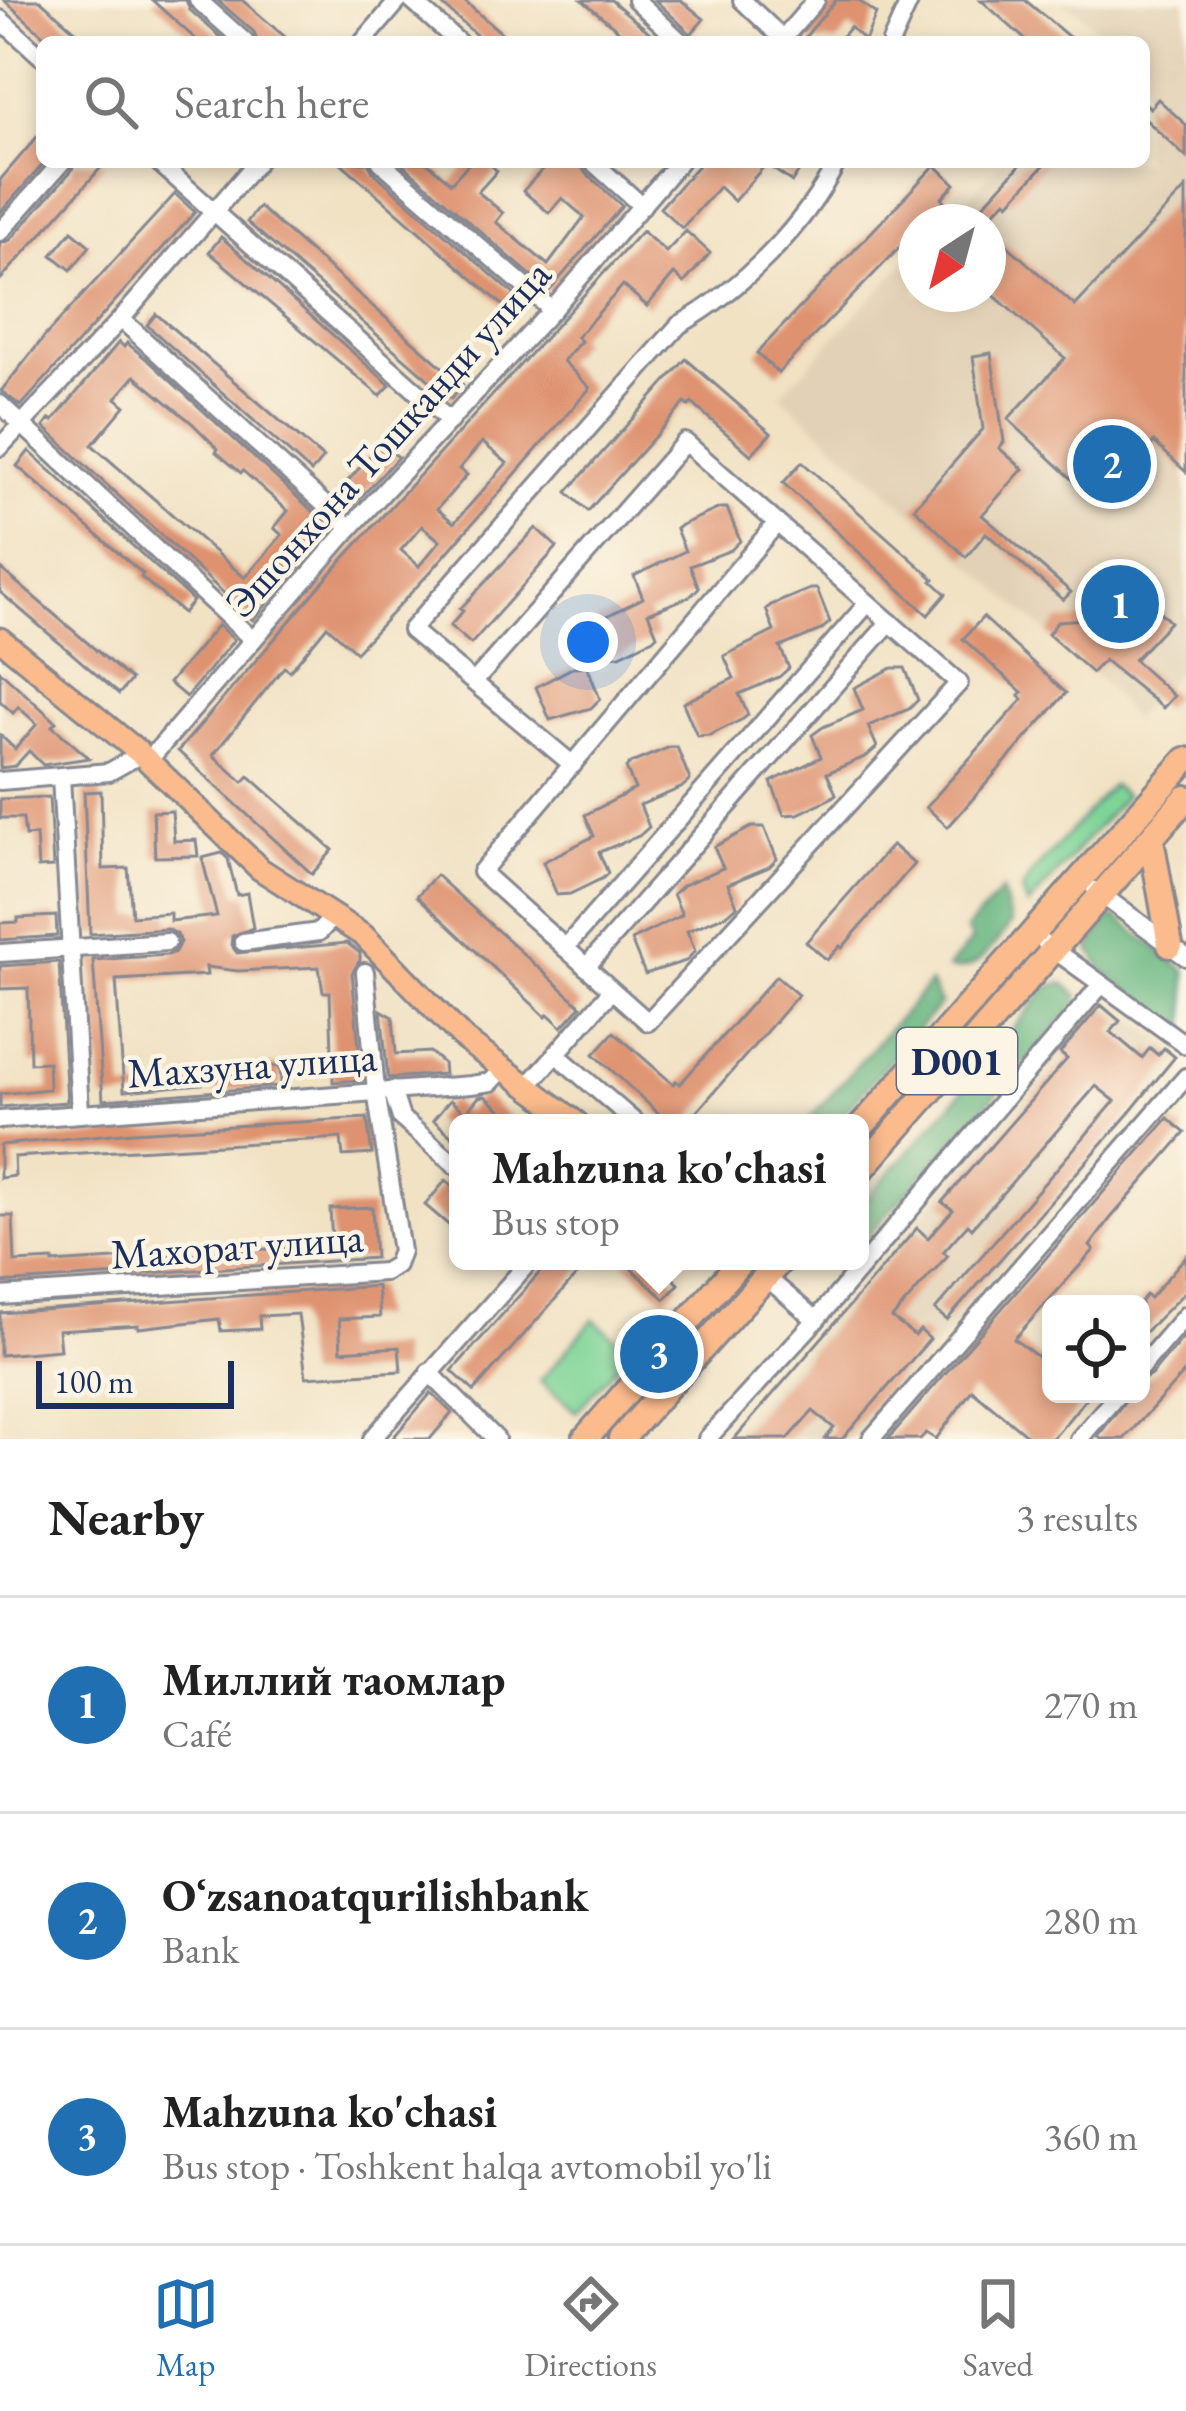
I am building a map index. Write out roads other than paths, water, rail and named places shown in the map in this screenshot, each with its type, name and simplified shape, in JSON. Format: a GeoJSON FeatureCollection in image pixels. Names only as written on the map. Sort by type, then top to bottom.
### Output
{"type":"FeatureCollection","features":[{"type":"Feature","properties":{"kind":"highway","name":"D001"},"geometry":{"type":"LineString","coordinates":[[869,1118],[1186,760]]}},
{"type":"Feature","properties":{"kind":"highway","name":"D001"},"geometry":{"type":"LineString","coordinates":[[869,1161],[1186,798]]}},
{"type":"Feature","properties":{"kind":"highway"},"geometry":{"type":"LineString","coordinates":[[1151,839],[1178,951]]}},
{"type":"Feature","properties":{"kind":"highway"},"geometry":{"type":"LineString","coordinates":[[906,1076],[926,1095]]}},
{"type":"Feature","properties":{"kind":"highway"},"geometry":{"type":"LineString","coordinates":[[585,1439],[730,1270]]}},
{"type":"Feature","properties":{"kind":"highway"},"geometry":{"type":"LineString","coordinates":[[621,1439],[772,1270]]}},
{"type":"Feature","properties":{"kind":"main road"},"geometry":{"type":"LineString","coordinates":[[0,640],[144,757],[269,878],[334,915],[374,945],[454,1029],[565,1114]]}},
{"type":"Feature","properties":{"kind":"street"},"geometry":{"type":"LineString","coordinates":[[198,0],[238,36]]}},
{"type":"Feature","properties":{"kind":"street"},"geometry":{"type":"LineString","coordinates":[[367,36],[399,0]]}},
{"type":"Feature","properties":{"kind":"street"},"geometry":{"type":"LineString","coordinates":[[411,0],[451,36]]}},
{"type":"Feature","properties":{"kind":"street"},"geometry":{"type":"LineString","coordinates":[[636,0],[675,36]]}},
{"type":"Feature","properties":{"kind":"street"},"geometry":{"type":"LineString","coordinates":[[742,0],[778,36]]}},
{"type":"Feature","properties":{"kind":"street"},"geometry":{"type":"LineString","coordinates":[[785,36],[816,0]]}},
{"type":"Feature","properties":{"kind":"street"},"geometry":{"type":"LineString","coordinates":[[894,36],[910,0]]}},
{"type":"Feature","properties":{"kind":"street"},"geometry":{"type":"LineString","coordinates":[[0,19],[36,52]]}},
{"type":"Feature","properties":{"kind":"street"},"geometry":{"type":"LineString","coordinates":[[0,232],[57,168]]}},
{"type":"Feature","properties":{"kind":"street"},"geometry":{"type":"LineString","coordinates":[[165,168],[450,421]]}},
{"type":"Feature","properties":{"kind":"street"},"geometry":{"type":"LineString","coordinates":[[0,447],[121,319],[252,168]]}},
{"type":"Feature","properties":{"kind":"street"},"geometry":{"type":"LineString","coordinates":[[388,168],[552,310]]}},
{"type":"Feature","properties":{"kind":"street"},"geometry":{"type":"LineString","coordinates":[[599,168],[642,206]]}},
{"type":"Feature","properties":{"kind":"street","name":"Эшонхона Тошканди улица"},"geometry":{"type":"LineString","coordinates":[[144,757],[552,310],[674,168]]}},
{"type":"Feature","properties":{"kind":"street"},"geometry":{"type":"LineString","coordinates":[[573,765],[411,630],[679,325],[711,307],[797,224],[834,168]]}},
{"type":"Feature","properties":{"kind":"street"},"geometry":{"type":"LineString","coordinates":[[121,319],[350,528]]}},
{"type":"Feature","properties":{"kind":"street"},"geometry":{"type":"LineString","coordinates":[[0,404],[253,640]]}},
{"type":"Feature","properties":{"kind":"street"},"geometry":{"type":"LineString","coordinates":[[474,682],[685,442],[959,683],[648,1022],[481,872],[777,523]]}},
{"type":"Feature","properties":{"kind":"street"},"geometry":{"type":"LineString","coordinates":[[566,948],[868,602]]}},
{"type":"Feature","properties":{"kind":"street"},"geometry":{"type":"LineString","coordinates":[[586,967],[890,622]]}},
{"type":"Feature","properties":{"kind":"street"},"geometry":{"type":"LineString","coordinates":[[0,781],[109,772],[144,757]]}},
{"type":"Feature","properties":{"kind":"street"},"geometry":{"type":"LineString","coordinates":[[61,777],[80,1112]]}},
{"type":"Feature","properties":{"kind":"street"},"geometry":{"type":"LineString","coordinates":[[1081,879],[1178,951]]}},
{"type":"Feature","properties":{"kind":"street"},"geometry":{"type":"LineString","coordinates":[[242,942],[319,932],[334,915]]}},
{"type":"Feature","properties":{"kind":"street"},"geometry":{"type":"LineString","coordinates":[[1033,932],[1186,1045]]}},
{"type":"Feature","properties":{"kind":"street"},"geometry":{"type":"LineString","coordinates":[[0,953],[167,942]]}},
{"type":"Feature","properties":{"kind":"street","name":"Махорат улица"},"geometry":{"type":"LineString","coordinates":[[0,1296],[384,1272],[396,1264],[401,1251],[384,1091],[365,972]]}},
{"type":"Feature","properties":{"kind":"street"},"geometry":{"type":"LineString","coordinates":[[869,1259],[1101,985]]}},
{"type":"Feature","properties":{"kind":"street"},"geometry":{"type":"LineString","coordinates":[[528,1086],[612,990]]}},
{"type":"Feature","properties":{"kind":"street"},"geometry":{"type":"LineString","coordinates":[[556,1055],[625,1114]]}},
{"type":"Feature","properties":{"kind":"street","name":"Махзуна улица"},"geometry":{"type":"LineString","coordinates":[[0,1120],[490,1082],[503,1069]]}},
{"type":"Feature","properties":{"kind":"street"},"geometry":{"type":"LineString","coordinates":[[871,1439],[1186,1077]]}},
{"type":"Feature","properties":{"kind":"street"},"geometry":{"type":"LineString","coordinates":[[384,1091],[401,1118],[449,1160]]}},
{"type":"Feature","properties":{"kind":"street"},"geometry":{"type":"LineString","coordinates":[[372,1439],[522,1270]]}},
{"type":"Feature","properties":{"kind":"street"},"geometry":{"type":"LineString","coordinates":[[774,1270],[817,1320]]}},
{"type":"Feature","properties":{"kind":"street"},"geometry":{"type":"LineString","coordinates":[[707,1439],[859,1270]]}},
{"type":"Feature","properties":{"kind":"street"},"geometry":{"type":"LineString","coordinates":[[1150,1357],[1186,1315]]}},
{"type":"Feature","properties":{"kind":"street"},"geometry":{"type":"LineString","coordinates":[[429,1372],[496,1439]]}},
{"type":"Feature","properties":{"kind":"street"},"geometry":{"type":"LineString","coordinates":[[1079,1439],[1110,1403]]}},
{"type":"Feature","properties":{"kind":"place","name":"Oʻzsanoatqurilishbank"},"geometry":{"type":"Point","coordinates":[1112,464]}},
{"type":"Feature","properties":{"kind":"place","name":"Миллий таомлар"},"geometry":{"type":"Point","coordinates":[1120,604]}},
{"type":"Feature","properties":{"kind":"place","name":"Mahzuna ko'chasi"},"geometry":{"type":"Point","coordinates":[659,1354]}}]}
